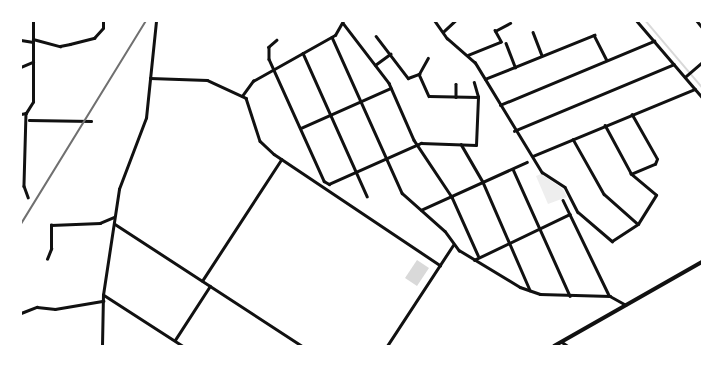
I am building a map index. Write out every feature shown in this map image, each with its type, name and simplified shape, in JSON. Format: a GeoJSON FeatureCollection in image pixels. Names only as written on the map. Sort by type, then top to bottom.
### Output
{"type":"FeatureCollection","features":[{"type":"Feature","properties":{"kind":"highway"},"geometry":{"type":"LineString","coordinates":[[554,346],[702,262]]}},
{"type":"Feature","properties":{"kind":"street"},"geometry":{"type":"LineString","coordinates":[[28,197],[24,186],[28,120],[26,114],[33,102],[33,21]]}},
{"type":"Feature","properties":{"kind":"street"},"geometry":{"type":"LineString","coordinates":[[21,40],[33,40],[65,46],[94,38],[103,28],[103,21]]}},
{"type":"Feature","properties":{"kind":"street"},"geometry":{"type":"LineString","coordinates":[[102,346],[103,295],[119,189],[146,118],[156,21]]}},
{"type":"Feature","properties":{"kind":"street"},"geometry":{"type":"LineString","coordinates":[[434,21],[442,32],[468,55],[485,79],[514,131],[533,156],[542,172],[565,187],[578,212],[612,241],[638,224],[656,195],[631,174],[605,126]]}},
{"type":"Feature","properties":{"kind":"street"},"geometry":{"type":"LineString","coordinates":[[442,32],[455,21]]}},
{"type":"Feature","properties":{"kind":"street"},"geometry":{"type":"LineString","coordinates":[[637,21],[686,76],[702,97]]}},
{"type":"Feature","properties":{"kind":"street"},"geometry":{"type":"LineString","coordinates":[[696,21],[702,27]]}},
{"type":"Feature","properties":{"kind":"street"},"geometry":{"type":"LineString","coordinates":[[242,96],[253,81],[332,37],[343,22],[391,88],[417,144],[452,197],[478,255]]}},
{"type":"Feature","properties":{"kind":"street"},"geometry":{"type":"LineString","coordinates":[[468,55],[501,42],[495,31],[510,23]]}},
{"type":"Feature","properties":{"kind":"street"},"geometry":{"type":"LineString","coordinates":[[533,32],[542,55]]}},
{"type":"Feature","properties":{"kind":"street"},"geometry":{"type":"LineString","coordinates":[[485,79],[594,35],[607,60]]}},
{"type":"Feature","properties":{"kind":"street"},"geometry":{"type":"LineString","coordinates":[[376,36],[408,78],[419,74],[428,58]]}},
{"type":"Feature","properties":{"kind":"street"},"geometry":{"type":"LineString","coordinates":[[332,37],[402,193],[445,231],[454,244],[474,260],[530,290],[570,296],[610,296],[626,305]]}},
{"type":"Feature","properties":{"kind":"street"},"geometry":{"type":"LineString","coordinates":[[277,40],[268,50],[274,69],[324,181],[329,184],[417,144],[476,145],[478,97],[474,83]]}},
{"type":"Feature","properties":{"kind":"street"},"geometry":{"type":"LineString","coordinates":[[499,105],[654,41]]}},
{"type":"Feature","properties":{"kind":"street"},"geometry":{"type":"LineString","coordinates":[[506,43],[515,66]]}},
{"type":"Feature","properties":{"kind":"street"},"geometry":{"type":"LineString","coordinates":[[303,53],[367,196]]}},
{"type":"Feature","properties":{"kind":"street"},"geometry":{"type":"LineString","coordinates":[[375,65],[390,54]]}},
{"type":"Feature","properties":{"kind":"street"},"geometry":{"type":"LineString","coordinates":[[21,67],[33,62]]}},
{"type":"Feature","properties":{"kind":"street"},"geometry":{"type":"LineString","coordinates":[[686,76],[702,62]]}},
{"type":"Feature","properties":{"kind":"street"},"geometry":{"type":"LineString","coordinates":[[514,131],[674,64]]}},
{"type":"Feature","properties":{"kind":"street"},"geometry":{"type":"LineString","coordinates":[[419,74],[429,96],[478,97]]}},
{"type":"Feature","properties":{"kind":"street"},"geometry":{"type":"LineString","coordinates":[[150,78],[200,79],[242,96],[250,102],[260,141],[281,160],[440,265]]}},
{"type":"Feature","properties":{"kind":"street"},"geometry":{"type":"LineString","coordinates":[[456,84],[456,97]]}},
{"type":"Feature","properties":{"kind":"street"},"geometry":{"type":"LineString","coordinates":[[301,128],[391,88]]}},
{"type":"Feature","properties":{"kind":"street"},"geometry":{"type":"LineString","coordinates":[[533,156],[695,89]]}},
{"type":"Feature","properties":{"kind":"street"},"geometry":{"type":"LineString","coordinates":[[21,114],[26,114]]}},
{"type":"Feature","properties":{"kind":"street"},"geometry":{"type":"LineString","coordinates":[[631,174],[655,164],[657,159],[632,115]]}},
{"type":"Feature","properties":{"kind":"street"},"geometry":{"type":"LineString","coordinates":[[28,120],[91,120]]}},
{"type":"Feature","properties":{"kind":"street"},"geometry":{"type":"LineString","coordinates":[[573,139],[604,194],[638,224]]}},
{"type":"Feature","properties":{"kind":"street"},"geometry":{"type":"LineString","coordinates":[[461,144],[483,182],[530,290]]}},
{"type":"Feature","properties":{"kind":"street"},"geometry":{"type":"LineString","coordinates":[[202,281],[281,160]]}},
{"type":"Feature","properties":{"kind":"street"},"geometry":{"type":"LineString","coordinates":[[421,210],[527,162]]}},
{"type":"Feature","properties":{"kind":"street"},"geometry":{"type":"LineString","coordinates":[[513,169],[570,296]]}},
{"type":"Feature","properties":{"kind":"street"},"geometry":{"type":"LineString","coordinates":[[563,200],[610,296]]}},
{"type":"Feature","properties":{"kind":"street"},"geometry":{"type":"LineString","coordinates":[[474,260],[478,255],[570,214]]}},
{"type":"Feature","properties":{"kind":"street"},"geometry":{"type":"LineString","coordinates":[[47,259],[51,249],[51,225],[100,223],[115,216]]}},
{"type":"Feature","properties":{"kind":"street"},"geometry":{"type":"LineString","coordinates":[[114,224],[302,346]]}},
{"type":"Feature","properties":{"kind":"street"},"geometry":{"type":"LineString","coordinates":[[387,346],[454,244]]}},
{"type":"Feature","properties":{"kind":"street"},"geometry":{"type":"LineString","coordinates":[[175,340],[210,286]]}},
{"type":"Feature","properties":{"kind":"street"},"geometry":{"type":"LineString","coordinates":[[103,295],[183,346]]}},
{"type":"Feature","properties":{"kind":"street"},"geometry":{"type":"LineString","coordinates":[[21,313],[37,307],[55,309],[103,301]]}},
{"type":"Feature","properties":{"kind":"street"},"geometry":{"type":"LineString","coordinates":[[561,342],[568,346]]}},
{"type":"Feature","properties":{"kind":"shaded area"},"geometry":{"type":"Polygon","coordinates":[[[541,174],[563,189],[567,197],[548,204],[536,176],[541,174]]]}},
{"type":"Feature","properties":{"kind":"shaded area"},"geometry":{"type":"Polygon","coordinates":[[[417,260],[429,268],[417,286],[405,278],[417,260]]]}},
{"type":"Feature","properties":{"kind":"waterway"},"geometry":{"type":"LineString","coordinates":[[646,21],[702,87]]}},
{"type":"Feature","properties":{"kind":"railway"},"geometry":{"type":"LineString","coordinates":[[21,224],[146,21]]}}]}
